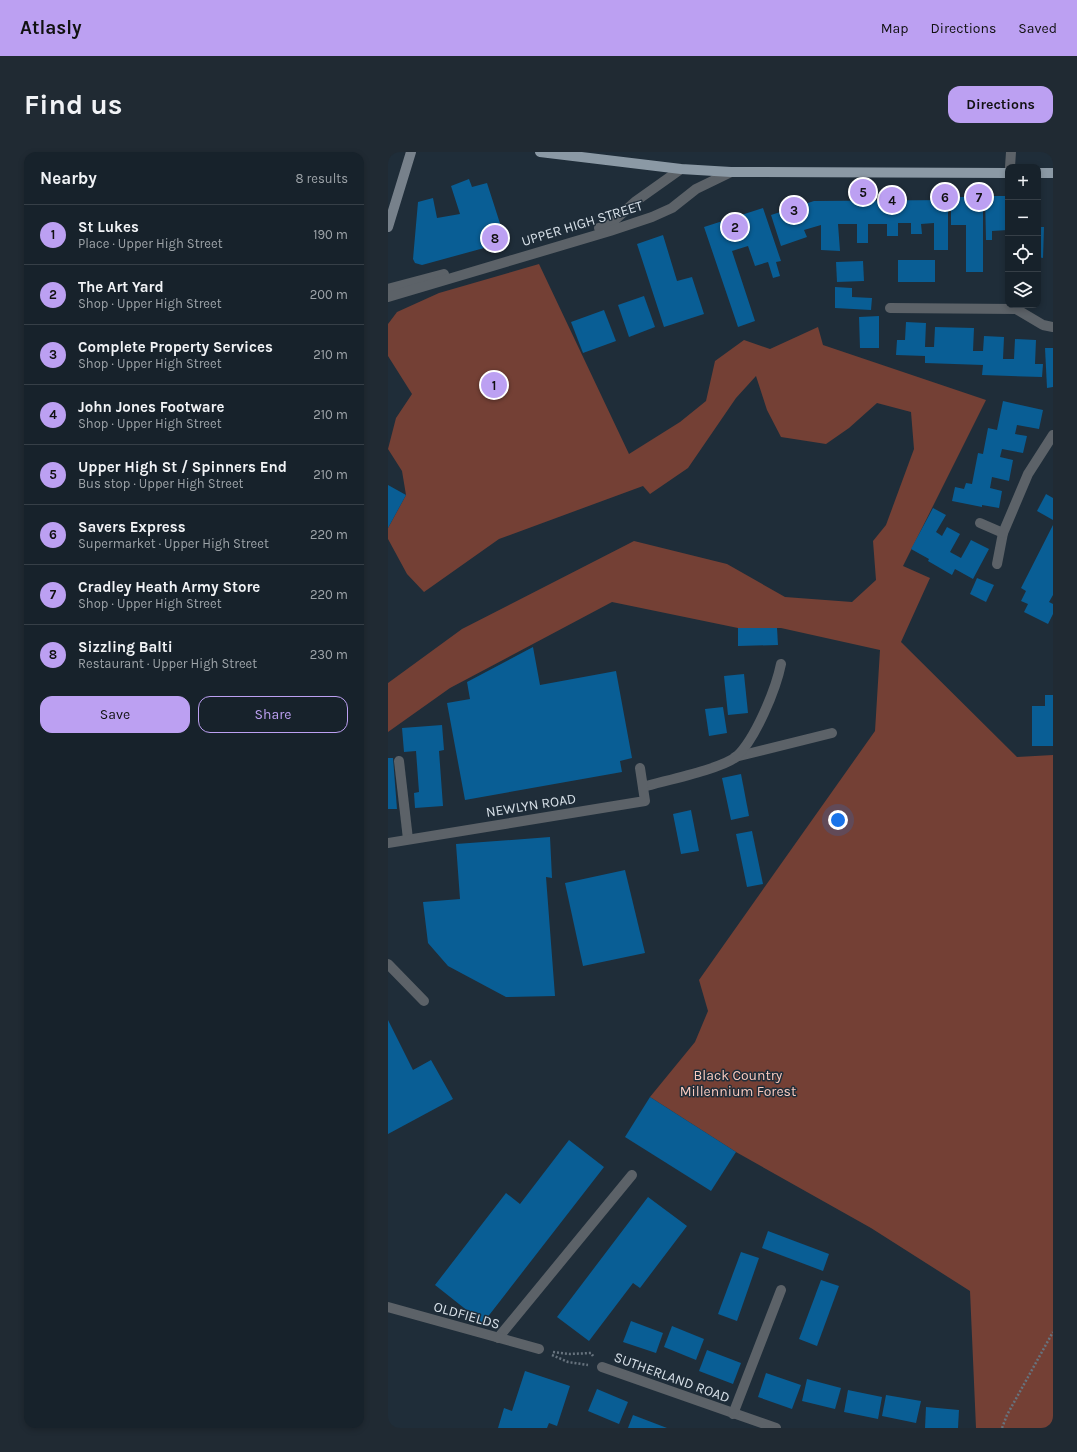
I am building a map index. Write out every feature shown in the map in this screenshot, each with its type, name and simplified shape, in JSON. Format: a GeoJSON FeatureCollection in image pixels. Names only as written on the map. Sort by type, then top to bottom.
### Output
{"type":"FeatureCollection","features":[{"type":"Feature","properties":{"kind":"main road"},"geometry":{"type":"LineString","coordinates":[[388,228],[411,152]]}},
{"type":"Feature","properties":{"kind":"main road","name":"UPPER HIGH STREET"},"geometry":{"type":"LineString","coordinates":[[540,152],[681,169],[731,172],[1005,173]]}},
{"type":"Feature","properties":{"kind":"main road"},"geometry":{"type":"LineString","coordinates":[[1041,173],[1053,173]]}},
{"type":"Feature","properties":{"kind":"street"},"geometry":{"type":"LineString","coordinates":[[1010,164],[1011,152]]}},
{"type":"Feature","properties":{"kind":"street","name":"UPPER HIGH STREET"},"geometry":{"type":"LineString","coordinates":[[388,289],[608,226],[636,201],[681,169]]}},
{"type":"Feature","properties":{"kind":"street","name":"UPPER HIGH STREET"},"geometry":{"type":"LineString","coordinates":[[388,297],[652,217],[672,208],[696,189],[731,172]]}},
{"type":"Feature","properties":{"kind":"street"},"geometry":{"type":"LineString","coordinates":[[890,308],[1005,307]]}},
{"type":"Feature","properties":{"kind":"street"},"geometry":{"type":"LineString","coordinates":[[1018,308],[1044,325],[1053,327]]}},
{"type":"Feature","properties":{"kind":"street"},"geometry":{"type":"LineString","coordinates":[[997,564],[1003,533],[1028,474],[1053,435]]}},
{"type":"Feature","properties":{"kind":"street"},"geometry":{"type":"LineString","coordinates":[[980,524],[1003,533]]}},
{"type":"Feature","properties":{"kind":"street"},"geometry":{"type":"LineString","coordinates":[[735,757],[746,744],[773,694],[781,664]]}},
{"type":"Feature","properties":{"kind":"street"},"geometry":{"type":"LineString","coordinates":[[643,787],[702,771],[735,757],[832,732]]}},
{"type":"Feature","properties":{"kind":"street"},"geometry":{"type":"LineString","coordinates":[[399,761],[408,839]]}},
{"type":"Feature","properties":{"kind":"street","name":"NEWLYN ROAD"},"geometry":{"type":"LineString","coordinates":[[388,843],[645,801],[640,768]]}},
{"type":"Feature","properties":{"kind":"street"},"geometry":{"type":"LineString","coordinates":[[388,964],[424,1001]]}},
{"type":"Feature","properties":{"kind":"street"},"geometry":{"type":"LineString","coordinates":[[498,1338],[632,1175]]}},
{"type":"Feature","properties":{"kind":"street","name":"SUTHERLAND ROAD"},"geometry":{"type":"LineString","coordinates":[[733,1414],[781,1290]]}},
{"type":"Feature","properties":{"kind":"street","name":"OLDFIELDS"},"geometry":{"type":"LineString","coordinates":[[388,1307],[539,1349]]}},
{"type":"Feature","properties":{"kind":"street","name":"SUTHERLAND ROAD"},"geometry":{"type":"LineString","coordinates":[[602,1367],[776,1428]]}},
{"type":"Feature","properties":{"kind":"path"},"geometry":{"type":"LineString","coordinates":[[1002,1428],[1007,1415],[1053,1332]]}},
{"type":"Feature","properties":{"kind":"path"},"geometry":{"type":"LineString","coordinates":[[539,1349],[570,1354],[591,1354],[602,1367]]}},
{"type":"Feature","properties":{"kind":"path"},"geometry":{"type":"LineString","coordinates":[[539,1349],[568,1362],[602,1367]]}},
{"type":"Feature","properties":{"kind":"green space","name":"Black Country Millennium Forest"},"geometry":{"type":"Polygon","coordinates":[[[539,264],[629,454],[680,422],[706,401],[715,361],[744,340],[770,349],[818,327],[823,345],[986,400],[903,566],[930,578],[901,642],[1017,757],[1053,755],[1053,1428],[976,1428],[970,1291],[871,1228],[736,1152],[650,1097],[695,1042],[708,1011],[699,980],[875,731],[880,650],[781,628],[738,628],[612,602],[450,688],[388,732],[388,683],[462,629],[634,541],[727,564],[785,597],[852,602],[876,580],[873,541],[886,525],[914,449],[911,412],[877,403],[849,428],[826,444],[781,437],[767,410],[756,376],[736,398],[688,468],[650,494],[643,486],[499,539],[424,592],[407,574],[388,539],[388,528],[406,495],[402,471],[388,449],[396,418],[412,394],[388,356],[388,324],[397,312],[439,293],[539,264]]]}},
{"type":"Feature","properties":{"kind":"building"},"geometry":{"type":"Polygon","coordinates":[[[469,179],[472,187],[487,183],[506,242],[422,265],[415,263],[413,259],[418,202],[433,198],[437,218],[460,214],[451,186],[469,179]]]}},
{"type":"Feature","properties":{"kind":"building"},"geometry":{"type":"Polygon","coordinates":[[[985,196],[1005,196],[1005,230],[992,231],[992,240],[986,240],[985,196]]]}},
{"type":"Feature","properties":{"kind":"building"},"geometry":{"type":"Polygon","coordinates":[[[951,197],[983,197],[983,272],[966,272],[966,225],[951,225],[951,197]]]}},
{"type":"Feature","properties":{"kind":"building"},"geometry":{"type":"Polygon","coordinates":[[[948,200],[948,250],[934,250],[934,223],[921,224],[922,234],[911,234],[911,223],[898,223],[898,236],[887,236],[887,224],[868,224],[868,243],[857,243],[857,224],[838,224],[840,251],[821,250],[821,225],[804,230],[807,237],[781,246],[771,215],[814,201],[948,200]]]}},
{"type":"Feature","properties":{"kind":"building"},"geometry":{"type":"Polygon","coordinates":[[[763,208],[781,261],[776,262],[780,276],[773,278],[768,262],[755,266],[748,246],[732,251],[755,321],[738,327],[704,227],[763,208]]]}},
{"type":"Feature","properties":{"kind":"building"},"geometry":{"type":"Polygon","coordinates":[[[1041,227],[1044,227],[1043,258],[1041,258],[1041,227]]]}},
{"type":"Feature","properties":{"kind":"building"},"geometry":{"type":"Polygon","coordinates":[[[663,235],[677,281],[692,277],[704,314],[664,327],[637,244],[663,235]]]}},
{"type":"Feature","properties":{"kind":"building"},"geometry":{"type":"Polygon","coordinates":[[[898,260],[935,260],[935,282],[898,282],[898,260]]]}},
{"type":"Feature","properties":{"kind":"building"},"geometry":{"type":"Polygon","coordinates":[[[863,261],[864,281],[837,282],[836,262],[863,261]]]}},
{"type":"Feature","properties":{"kind":"building"},"geometry":{"type":"Polygon","coordinates":[[[835,287],[852,288],[852,297],[872,298],[871,310],[835,308],[835,287]]]}},
{"type":"Feature","properties":{"kind":"building"},"geometry":{"type":"Polygon","coordinates":[[[644,296],[655,327],[629,337],[618,305],[644,296]]]}},
{"type":"Feature","properties":{"kind":"building"},"geometry":{"type":"Polygon","coordinates":[[[604,310],[616,341],[583,353],[571,322],[604,310]]]}},
{"type":"Feature","properties":{"kind":"building"},"geometry":{"type":"Polygon","coordinates":[[[879,316],[879,348],[860,348],[859,317],[879,316]]]}},
{"type":"Feature","properties":{"kind":"building"},"geometry":{"type":"Polygon","coordinates":[[[906,322],[926,323],[925,347],[934,347],[935,327],[974,328],[973,351],[983,351],[984,336],[1004,337],[1003,359],[1014,359],[1015,339],[1036,340],[1035,364],[1043,364],[1042,377],[982,375],[983,365],[925,363],[925,356],[896,355],[897,340],[905,340],[906,322]]]}},
{"type":"Feature","properties":{"kind":"building"},"geometry":{"type":"Polygon","coordinates":[[[1045,348],[1053,348],[1053,387],[1047,388],[1045,348]]]}},
{"type":"Feature","properties":{"kind":"building"},"geometry":{"type":"Polygon","coordinates":[[[1003,401],[1043,410],[1039,429],[1017,425],[1015,434],[1027,436],[1023,453],[1002,449],[1000,457],[1013,460],[1009,481],[992,477],[990,488],[1002,491],[999,508],[982,505],[982,507],[952,501],[955,487],[964,489],[966,483],[972,484],[978,453],[983,454],[988,428],[997,430],[1003,401]]]}},
{"type":"Feature","properties":{"kind":"building"},"geometry":{"type":"Polygon","coordinates":[[[388,485],[406,495],[388,528],[388,485]]]}},
{"type":"Feature","properties":{"kind":"building"},"geometry":{"type":"Polygon","coordinates":[[[1046,494],[1053,498],[1053,520],[1037,511],[1046,494]]]}},
{"type":"Feature","properties":{"kind":"building"},"geometry":{"type":"Polygon","coordinates":[[[933,508],[946,515],[936,532],[942,536],[947,527],[960,534],[950,552],[961,558],[971,540],[989,549],[973,579],[955,569],[952,575],[911,549],[933,508]]]}},
{"type":"Feature","properties":{"kind":"building"},"geometry":{"type":"Polygon","coordinates":[[[1053,525],[1053,595],[1049,602],[1053,604],[1053,614],[1048,624],[1024,612],[1028,604],[1021,601],[1026,591],[1021,588],[1053,525]]]}},
{"type":"Feature","properties":{"kind":"building"},"geometry":{"type":"Polygon","coordinates":[[[977,578],[994,585],[986,602],[970,594],[977,578]]]}},
{"type":"Feature","properties":{"kind":"building"},"geometry":{"type":"Polygon","coordinates":[[[738,628],[777,628],[778,645],[738,646],[738,628]]]}},
{"type":"Feature","properties":{"kind":"building"},"geometry":{"type":"Polygon","coordinates":[[[533,647],[540,685],[616,671],[632,758],[620,761],[622,772],[465,800],[447,703],[470,699],[467,682],[533,647]]]}},
{"type":"Feature","properties":{"kind":"building"},"geometry":{"type":"Polygon","coordinates":[[[744,674],[748,713],[728,715],[724,676],[744,674]]]}},
{"type":"Feature","properties":{"kind":"building"},"geometry":{"type":"Polygon","coordinates":[[[1045,695],[1053,695],[1053,746],[1032,746],[1032,706],[1045,706],[1045,695]]]}},
{"type":"Feature","properties":{"kind":"building"},"geometry":{"type":"Polygon","coordinates":[[[723,707],[727,733],[709,736],[705,709],[723,707]]]}},
{"type":"Feature","properties":{"kind":"building"},"geometry":{"type":"Polygon","coordinates":[[[442,725],[444,750],[439,751],[443,806],[415,808],[414,793],[419,792],[416,751],[404,752],[402,728],[442,725]]]}},
{"type":"Feature","properties":{"kind":"building"},"geometry":{"type":"Polygon","coordinates":[[[388,758],[393,758],[397,809],[388,809],[388,758]]]}},
{"type":"Feature","properties":{"kind":"building"},"geometry":{"type":"Polygon","coordinates":[[[741,774],[749,816],[731,820],[722,778],[741,774]]]}},
{"type":"Feature","properties":{"kind":"building"},"geometry":{"type":"Polygon","coordinates":[[[691,810],[699,851],[681,854],[673,814],[691,810]]]}},
{"type":"Feature","properties":{"kind":"building"},"geometry":{"type":"Polygon","coordinates":[[[752,831],[763,884],[747,887],[736,834],[752,831]]]}},
{"type":"Feature","properties":{"kind":"building"},"geometry":{"type":"Polygon","coordinates":[[[550,837],[552,878],[546,877],[555,996],[506,997],[448,966],[428,943],[423,902],[460,899],[456,844],[550,837]]]}},
{"type":"Feature","properties":{"kind":"building"},"geometry":{"type":"Polygon","coordinates":[[[625,870],[645,953],[583,966],[565,883],[625,870]]]}},
{"type":"Feature","properties":{"kind":"building"},"geometry":{"type":"Polygon","coordinates":[[[388,1020],[413,1070],[431,1060],[453,1099],[388,1134],[388,1020]]]}},
{"type":"Feature","properties":{"kind":"building"},"geometry":{"type":"Polygon","coordinates":[[[650,1097],[736,1152],[711,1191],[625,1137],[650,1097]]]}},
{"type":"Feature","properties":{"kind":"building"},"geometry":{"type":"Polygon","coordinates":[[[569,1140],[604,1167],[483,1323],[435,1285],[506,1193],[520,1204],[569,1140]]]}},
{"type":"Feature","properties":{"kind":"building"},"geometry":{"type":"Polygon","coordinates":[[[648,1197],[687,1226],[640,1288],[633,1283],[589,1341],[557,1317],[648,1197]]]}},
{"type":"Feature","properties":{"kind":"building"},"geometry":{"type":"Polygon","coordinates":[[[768,1231],[829,1254],[823,1271],[762,1248],[768,1231]]]}},
{"type":"Feature","properties":{"kind":"building"},"geometry":{"type":"Polygon","coordinates":[[[741,1252],[759,1258],[737,1321],[718,1314],[741,1252]]]}},
{"type":"Feature","properties":{"kind":"building"},"geometry":{"type":"Polygon","coordinates":[[[821,1280],[839,1286],[817,1346],[799,1339],[821,1280]]]}},
{"type":"Feature","properties":{"kind":"building"},"geometry":{"type":"Polygon","coordinates":[[[631,1321],[663,1333],[656,1353],[623,1342],[631,1321]]]}},
{"type":"Feature","properties":{"kind":"building"},"geometry":{"type":"Polygon","coordinates":[[[672,1326],[704,1339],[696,1360],[664,1347],[672,1326]]]}},
{"type":"Feature","properties":{"kind":"building"},"geometry":{"type":"Polygon","coordinates":[[[707,1350],[741,1363],[733,1384],[699,1371],[707,1350]]]}},
{"type":"Feature","properties":{"kind":"building"},"geometry":{"type":"Polygon","coordinates":[[[525,1371],[570,1386],[557,1426],[549,1423],[547,1428],[498,1428],[504,1408],[512,1411],[525,1371]]]}},
{"type":"Feature","properties":{"kind":"building"},"geometry":{"type":"Polygon","coordinates":[[[766,1373],[801,1385],[792,1409],[758,1397],[766,1373]]]}},
{"type":"Feature","properties":{"kind":"building"},"geometry":{"type":"Polygon","coordinates":[[[807,1379],[841,1388],[835,1409],[802,1401],[807,1379]]]}},
{"type":"Feature","properties":{"kind":"building"},"geometry":{"type":"Polygon","coordinates":[[[597,1389],[628,1402],[619,1424],[588,1411],[597,1389]]]}},
{"type":"Feature","properties":{"kind":"building"},"geometry":{"type":"Polygon","coordinates":[[[848,1390],[882,1397],[878,1419],[844,1412],[848,1390]]]}},
{"type":"Feature","properties":{"kind":"building"},"geometry":{"type":"Polygon","coordinates":[[[886,1395],[921,1401],[916,1423],[882,1416],[886,1395]]]}},
{"type":"Feature","properties":{"kind":"building"},"geometry":{"type":"Polygon","coordinates":[[[926,1407],[959,1410],[958,1428],[925,1428],[926,1407]]]}},
{"type":"Feature","properties":{"kind":"building"},"geometry":{"type":"Polygon","coordinates":[[[633,1415],[667,1428],[628,1428],[633,1415]]]}},
{"type":"Feature","properties":{"kind":"place","name":"Upper High St / Spinners End"},"geometry":{"type":"Point","coordinates":[863,192]}},
{"type":"Feature","properties":{"kind":"place","name":"Savers Express"},"geometry":{"type":"Point","coordinates":[945,197]}},
{"type":"Feature","properties":{"kind":"place","name":"Cradley Heath Army Store"},"geometry":{"type":"Point","coordinates":[979,197]}},
{"type":"Feature","properties":{"kind":"place","name":"John Jones Footware"},"geometry":{"type":"Point","coordinates":[892,200]}},
{"type":"Feature","properties":{"kind":"place","name":"Complete Property Services"},"geometry":{"type":"Point","coordinates":[794,210]}},
{"type":"Feature","properties":{"kind":"place","name":"The Art Yard"},"geometry":{"type":"Point","coordinates":[735,227]}},
{"type":"Feature","properties":{"kind":"place","name":"Sizzling Balti"},"geometry":{"type":"Point","coordinates":[495,238]}},
{"type":"Feature","properties":{"kind":"place","name":"St Lukes"},"geometry":{"type":"Point","coordinates":[494,385]}}]}
